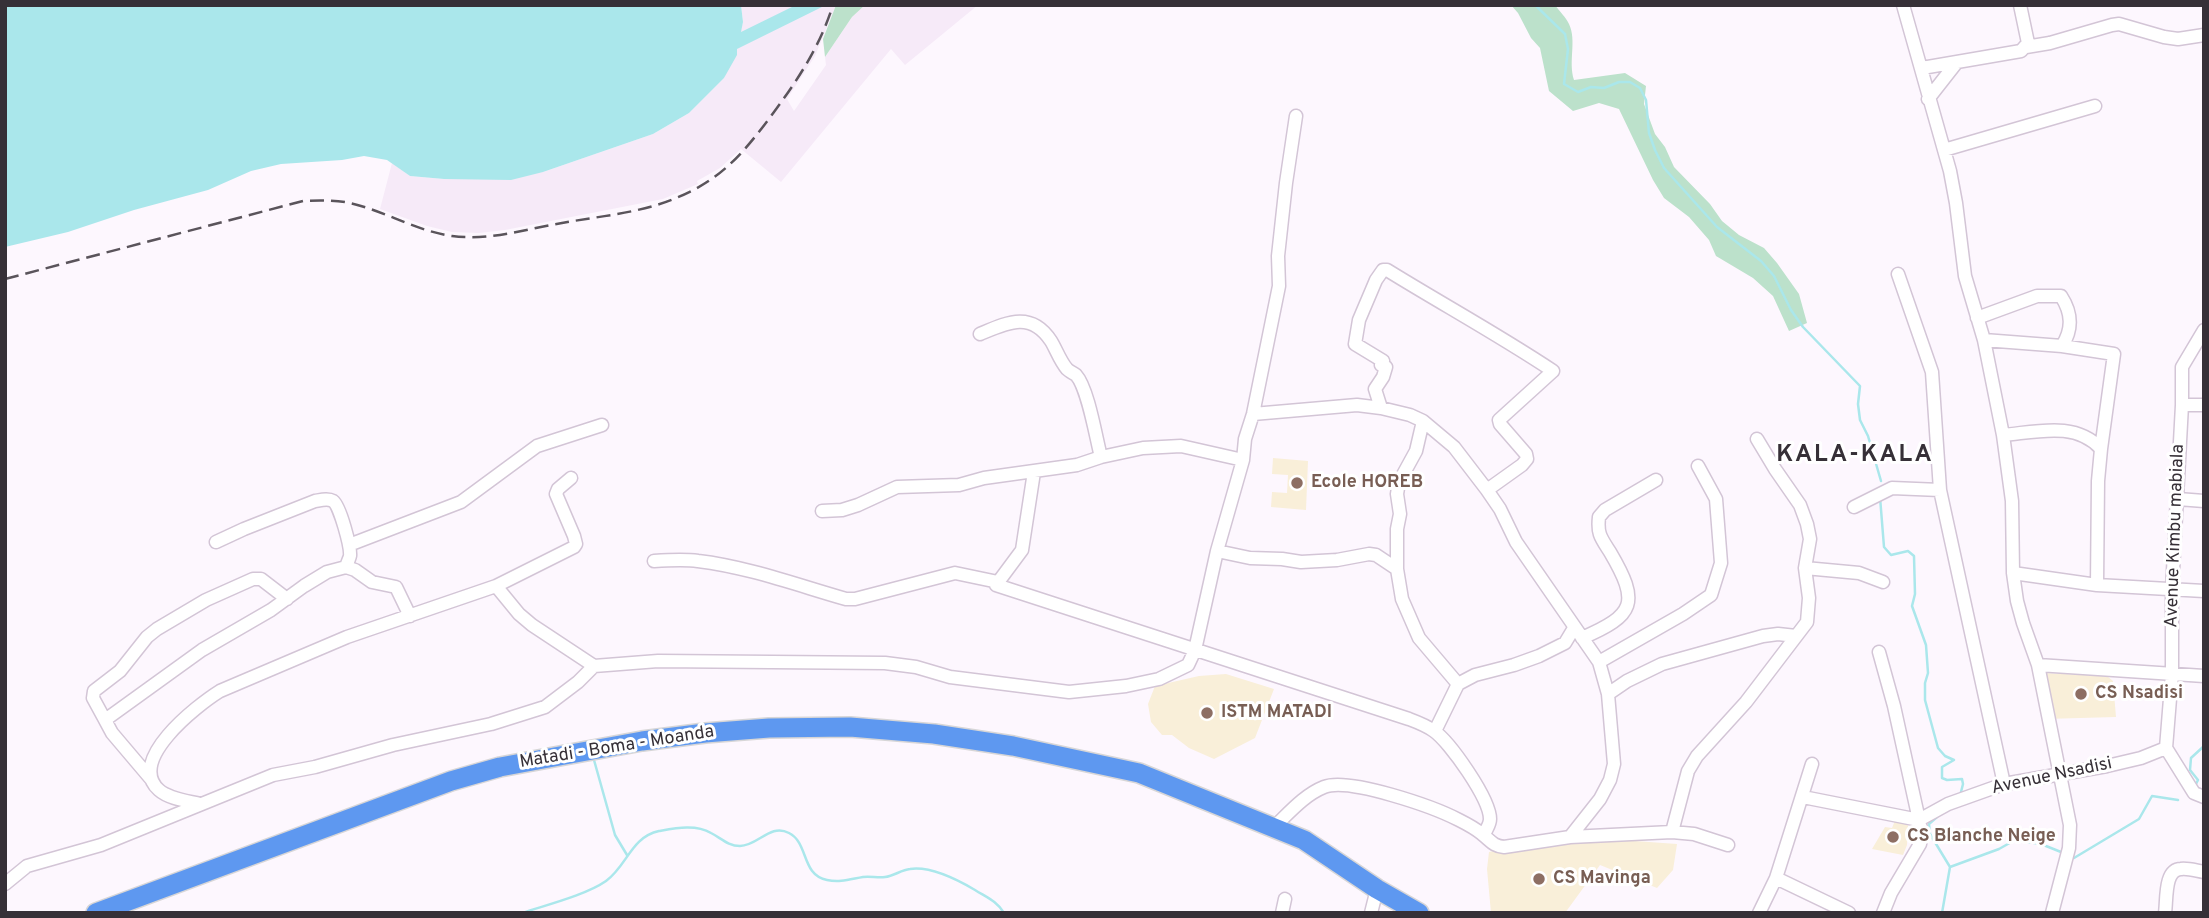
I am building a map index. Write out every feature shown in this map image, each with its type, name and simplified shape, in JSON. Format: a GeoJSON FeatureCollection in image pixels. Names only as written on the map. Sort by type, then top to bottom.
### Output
{"type":"FeatureCollection","features":[{"type":"Feature","properties":{"kind":"highway","name":"Matadi - Boma - Moanda"},"geometry":{"type":"LineString","coordinates":[[96,913],[475,774],[642,741],[769,727],[862,728],[934,734],[1013,746],[1139,773],[1304,840],[1377,889],[1419,913]]}},
{"type":"Feature","properties":{"kind":"street"},"geometry":{"type":"LineString","coordinates":[[1903,5],[1944,150],[1956,203],[1965,276],[1984,340],[2003,435],[2012,501],[2013,573],[2023,623],[2038,665],[2070,825],[2069,848],[2052,913]]}},
{"type":"Feature","properties":{"kind":"street"},"geometry":{"type":"LineString","coordinates":[[2021,5],[2028,43],[2026,47]]}},
{"type":"Feature","properties":{"kind":"street"},"geometry":{"type":"LineString","coordinates":[[1922,68],[2021,51],[2026,47],[2119,24],[2178,39],[2204,35]]}},
{"type":"Feature","properties":{"kind":"street"},"geometry":{"type":"LineString","coordinates":[[1928,99],[1957,62]]}},
{"type":"Feature","properties":{"kind":"street"},"geometry":{"type":"LineString","coordinates":[[1944,150],[2095,106]]}},
{"type":"Feature","properties":{"kind":"street"},"geometry":{"type":"LineString","coordinates":[[5,884],[27,866],[101,845],[273,775],[491,724],[545,707],[594,666],[657,661],[886,663],[916,667],[950,677],[1069,692],[1126,686],[1159,679],[1188,665],[1195,650],[1217,551],[1243,460],[1245,439],[1253,414],[1279,286],[1278,256],[1296,116]]}},
{"type":"Feature","properties":{"kind":"street"},"geometry":{"type":"LineString","coordinates":[[1381,408],[1375,389],[1383,377],[1386,367],[1381,366],[1384,361],[1355,344],[1356,330],[1363,310],[1380,273],[1387,270],[1512,343],[1553,371],[1499,420],[1526,454],[1527,459],[1486,490]]}},
{"type":"Feature","properties":{"kind":"street"},"geometry":{"type":"LineString","coordinates":[[1898,274],[1932,372],[1940,490],[2004,784]]}},
{"type":"Feature","properties":{"kind":"street"},"geometry":{"type":"LineString","coordinates":[[1977,318],[2037,296],[2061,296],[2066,303],[2071,325],[2062,346]]}},
{"type":"Feature","properties":{"kind":"street"},"geometry":{"type":"LineString","coordinates":[[980,334],[1011,321],[1038,326],[1049,338],[1067,369],[1075,374],[1081,383],[1101,457]]}},
{"type":"Feature","properties":{"kind":"street","name":"Avenue Kimbu mabiala"},"geometry":{"type":"LineString","coordinates":[[2166,748],[2172,674],[2172,589],[2182,367],[2204,330]]}},
{"type":"Feature","properties":{"kind":"street"},"geometry":{"type":"LineString","coordinates":[[1984,340],[2062,346],[2114,354],[2098,481],[2097,585]]}},
{"type":"Feature","properties":{"kind":"street"},"geometry":{"type":"LineString","coordinates":[[1253,414],[1357,405],[1381,408],[1423,421],[1454,447],[1500,509],[1516,542],[1599,662],[1608,694],[1614,764],[1610,780],[1600,799],[1570,836]]}},
{"type":"Feature","properties":{"kind":"street"},"geometry":{"type":"LineString","coordinates":[[2182,405],[2204,405]]}},
{"type":"Feature","properties":{"kind":"street"},"geometry":{"type":"LineString","coordinates":[[1423,421],[1416,451],[1399,482],[1397,569],[1402,599],[1419,638],[1458,684]]}},
{"type":"Feature","properties":{"kind":"street"},"geometry":{"type":"LineString","coordinates":[[349,545],[461,502],[537,446],[602,425]]}},
{"type":"Feature","properties":{"kind":"street"},"geometry":{"type":"LineString","coordinates":[[2003,435],[2065,430],[2088,437],[2101,449]]}},
{"type":"Feature","properties":{"kind":"street"},"geometry":{"type":"LineString","coordinates":[[1672,832],[1685,781],[1697,755],[1746,702],[1807,622],[1809,613],[1805,568],[1810,539],[1807,524],[1800,505],[1774,469],[1758,439]]}},
{"type":"Feature","properties":{"kind":"street"},"geometry":{"type":"LineString","coordinates":[[822,511],[842,510],[858,505],[897,487],[947,487],[984,478],[1077,465],[1143,448],[1181,446],[1243,460]]}},
{"type":"Feature","properties":{"kind":"street"},"geometry":{"type":"LineString","coordinates":[[1599,662],[1711,595],[1720,563],[1716,499],[1698,467]]}},
{"type":"Feature","properties":{"kind":"street"},"geometry":{"type":"LineString","coordinates":[[996,585],[1022,550],[1034,472]]}},
{"type":"Feature","properties":{"kind":"street"},"geometry":{"type":"LineString","coordinates":[[151,779],[151,760],[169,735],[195,708],[213,695],[347,637],[496,586],[574,547],[574,536],[556,494],[571,478]]}},
{"type":"Feature","properties":{"kind":"street"},"geometry":{"type":"LineString","coordinates":[[1435,731],[1458,684],[1475,675],[1539,656],[1578,633],[1609,626],[1626,611],[1629,594],[1624,576],[1597,531],[1599,517],[1605,510],[1656,480]]}},
{"type":"Feature","properties":{"kind":"street"},"geometry":{"type":"LineString","coordinates":[[1854,507],[1892,488],[1940,490]]}},
{"type":"Feature","properties":{"kind":"street"},"geometry":{"type":"LineString","coordinates":[[2178,499],[2204,501]]}},
{"type":"Feature","properties":{"kind":"street"},"geometry":{"type":"LineString","coordinates":[[216,542],[244,528],[315,501],[326,500],[334,502],[338,508],[349,545],[350,557],[346,567]]}},
{"type":"Feature","properties":{"kind":"street"},"geometry":{"type":"LineString","coordinates":[[1217,551],[1250,558],[1301,562],[1337,560],[1368,554],[1376,555],[1397,569]]}},
{"type":"Feature","properties":{"kind":"street"},"geometry":{"type":"LineString","coordinates":[[654,561],[714,563],[846,599],[955,573],[998,582],[996,585]]}},
{"type":"Feature","properties":{"kind":"street"},"geometry":{"type":"LineString","coordinates":[[105,720],[202,650],[271,610],[327,572],[346,567],[372,582],[396,587],[410,616]]}},
{"type":"Feature","properties":{"kind":"street"},"geometry":{"type":"LineString","coordinates":[[1805,568],[1859,573],[1883,582]]}},
{"type":"Feature","properties":{"kind":"street"},"geometry":{"type":"LineString","coordinates":[[2013,573],[2097,585],[2204,591]]}},
{"type":"Feature","properties":{"kind":"street"},"geometry":{"type":"LineString","coordinates":[[200,804],[160,791],[112,733],[93,698],[94,691],[120,671],[147,637],[206,600],[253,579],[261,579],[286,599]]}},
{"type":"Feature","properties":{"kind":"street"},"geometry":{"type":"LineString","coordinates":[[996,585],[1409,719],[1435,731],[1473,777],[1484,799],[1490,823],[1483,835]]}},
{"type":"Feature","properties":{"kind":"street"},"geometry":{"type":"LineString","coordinates":[[496,586],[532,625],[594,666]]}},
{"type":"Feature","properties":{"kind":"street"},"geometry":{"type":"LineString","coordinates":[[1608,694],[1627,681],[1662,664],[1763,636],[1797,636]]}},
{"type":"Feature","properties":{"kind":"street"},"geometry":{"type":"LineString","coordinates":[[1879,652],[1894,706],[1922,833],[1920,844],[1891,893],[1883,913]]}},
{"type":"Feature","properties":{"kind":"street"},"geometry":{"type":"LineString","coordinates":[[2038,665],[2204,676]]}},
{"type":"Feature","properties":{"kind":"street"},"geometry":{"type":"LineString","coordinates":[[2166,748],[2194,793],[2204,797]]}},
{"type":"Feature","properties":{"kind":"street","name":"Avenue Nsadisi"},"geometry":{"type":"LineString","coordinates":[[1919,820],[1948,804],[2004,784],[2108,766],[2141,758],[2166,748]]}},
{"type":"Feature","properties":{"kind":"street"},"geometry":{"type":"LineString","coordinates":[[1759,913],[1776,878],[1812,764]]}},
{"type":"Feature","properties":{"kind":"street"},"geometry":{"type":"LineString","coordinates":[[1273,828],[1302,800],[1316,791],[1327,786],[1345,784],[1386,793],[1458,819],[1496,846],[1570,836],[1672,832],[1694,834],[1728,845]]}},
{"type":"Feature","properties":{"kind":"street"},"geometry":{"type":"LineString","coordinates":[[1803,797],[1919,820]]}},
{"type":"Feature","properties":{"kind":"street"},"geometry":{"type":"LineString","coordinates":[[2165,913],[2169,878],[2174,871],[2179,868],[2204,872]]}},
{"type":"Feature","properties":{"kind":"street"},"geometry":{"type":"LineString","coordinates":[[1776,878],[1849,913]]}},
{"type":"Feature","properties":{"kind":"street"},"geometry":{"type":"LineString","coordinates":[[1371,913],[1377,889]]}},
{"type":"Feature","properties":{"kind":"street"},"geometry":{"type":"LineString","coordinates":[[1282,913],[1285,899]]}},
{"type":"Feature","properties":{"kind":"shaded area"},"geometry":{"type":"Polygon","coordinates":[[[741,5],[836,5],[815,56],[787,99],[794,111],[826,65],[825,57],[852,17],[865,5],[978,5],[905,65],[891,49],[781,182],[741,149],[720,168],[697,181],[698,184],[663,199],[505,230],[452,232],[380,209],[392,163],[410,176],[444,179],[543,172],[653,134],[689,113],[724,78],[743,22],[741,5]]]}},
{"type":"Feature","properties":{"kind":"shaded area","name":"Ecole HOREB"},"geometry":{"type":"Polygon","coordinates":[[[1273,458],[1308,461],[1306,510],[1271,507],[1272,492],[1287,493],[1288,475],[1272,474],[1273,458]]]}},
{"type":"Feature","properties":{"kind":"shaded area","name":"CS Nsadisi"},"geometry":{"type":"Polygon","coordinates":[[[2043,673],[2107,676],[2113,681],[2116,717],[2045,719],[2043,673]]]}},
{"type":"Feature","properties":{"kind":"shaded area","name":"ISTM MATADI"},"geometry":{"type":"Polygon","coordinates":[[[1226,674],[1274,689],[1255,738],[1214,759],[1189,748],[1172,735],[1162,735],[1151,722],[1148,704],[1155,686],[1199,676],[1226,674]]]}},
{"type":"Feature","properties":{"kind":"shaded area","name":"CS Blanche Neige"},"geometry":{"type":"Polygon","coordinates":[[[1896,818],[1906,819],[1908,826],[1907,845],[1903,855],[1872,849],[1885,827],[1892,828],[1896,818]]]}},
{"type":"Feature","properties":{"kind":"shaded area","name":"CS Mavinga"},"geometry":{"type":"Polygon","coordinates":[[[1579,837],[1677,844],[1673,870],[1657,888],[1600,865],[1565,913],[1491,913],[1487,869],[1489,852],[1579,837]]]}},
{"type":"Feature","properties":{"kind":"green space"},"geometry":{"type":"Polygon","coordinates":[[[836,5],[865,5],[852,17],[825,57],[823,39],[836,5]]]}},
{"type":"Feature","properties":{"kind":"green space"},"geometry":{"type":"Polygon","coordinates":[[[1511,5],[1555,5],[1571,31],[1574,80],[1625,73],[1646,86],[1644,104],[1655,134],[1665,147],[1674,167],[1710,204],[1722,221],[1739,235],[1764,248],[1777,263],[1799,294],[1807,323],[1789,331],[1773,296],[1753,278],[1716,256],[1709,240],[1689,217],[1664,198],[1619,109],[1599,103],[1573,111],[1549,91],[1540,48],[1511,5]]]}},
{"type":"Feature","properties":{"kind":"water"},"geometry":{"type":"Polygon","coordinates":[[[5,5],[741,5],[741,32],[796,5],[826,5],[737,49],[737,55],[724,78],[689,113],[653,134],[543,172],[511,180],[410,176],[387,160],[364,156],[281,164],[251,171],[208,190],[134,210],[68,232],[5,247],[5,5]]]}},
{"type":"Feature","properties":{"kind":"waterway"},"geometry":{"type":"LineString","coordinates":[[1535,5],[1565,34],[1568,49],[1564,84],[1578,92],[1591,87],[1604,88],[1619,82],[1630,82],[1640,88],[1646,100],[1649,133],[1664,168],[1717,227],[1761,261],[1774,276],[1803,327],[1860,386],[1860,420],[1868,436],[1881,481]]}},
{"type":"Feature","properties":{"kind":"waterway"},"geometry":{"type":"LineString","coordinates":[[1880,497],[1884,547],[1891,555],[1908,551],[1914,556],[1915,594],[1912,606],[1926,645],[1928,673],[1925,700],[1938,748],[1945,756],[1954,760],[1942,767],[1942,778],[1962,779],[1960,796]]}},
{"type":"Feature","properties":{"kind":"waterway"},"geometry":{"type":"LineString","coordinates":[[2196,784],[2198,780],[2190,770],[2191,758],[2204,746]]}},
{"type":"Feature","properties":{"kind":"waterway"},"geometry":{"type":"LineString","coordinates":[[594,760],[615,835],[627,855]]}},
{"type":"Feature","properties":{"kind":"waterway"},"geometry":{"type":"LineString","coordinates":[[2074,858],[2139,819],[2152,796],[2178,800]]}},
{"type":"Feature","properties":{"kind":"waterway"},"geometry":{"type":"LineString","coordinates":[[1937,817],[1929,824],[1930,834],[1950,867]]}},
{"type":"Feature","properties":{"kind":"waterway"},"geometry":{"type":"LineString","coordinates":[[522,913],[598,886],[613,875],[635,846],[650,834],[686,828],[705,830],[736,846],[753,843],[770,833],[782,831],[789,833],[800,844],[813,872],[827,880],[885,877],[910,869],[935,872],[987,897],[1004,913]]}},
{"type":"Feature","properties":{"kind":"waterway"},"geometry":{"type":"LineString","coordinates":[[1942,913],[1950,867],[1999,849],[2015,840],[2041,844],[2061,852]]}},
{"type":"Feature","properties":{"kind":"railway"},"geometry":{"type":"LineString","coordinates":[[5,279],[303,201],[350,203],[426,230],[466,237],[507,234],[620,214],[663,203],[707,182],[743,151],[800,74],[822,34],[833,5]]}},
{"type":"Feature","properties":{"kind":"place","name":"Ecole HOREB"},"geometry":{"type":"Point","coordinates":[1297,483]}},
{"type":"Feature","properties":{"kind":"place","name":"CS Nsadisi"},"geometry":{"type":"Point","coordinates":[2081,694]}},
{"type":"Feature","properties":{"kind":"place","name":"ISTM MATADI"},"geometry":{"type":"Point","coordinates":[1207,713]}},
{"type":"Feature","properties":{"kind":"place","name":"CS Blanche Neige"},"geometry":{"type":"Point","coordinates":[1893,837]}},
{"type":"Feature","properties":{"kind":"place","name":"CS Mavinga"},"geometry":{"type":"Point","coordinates":[1539,879]}},
{"type":"Feature","properties":{"kind":"district","name":"KALA-KALA"},"geometry":{"type":"Point","coordinates":[1855,456]}}]}
